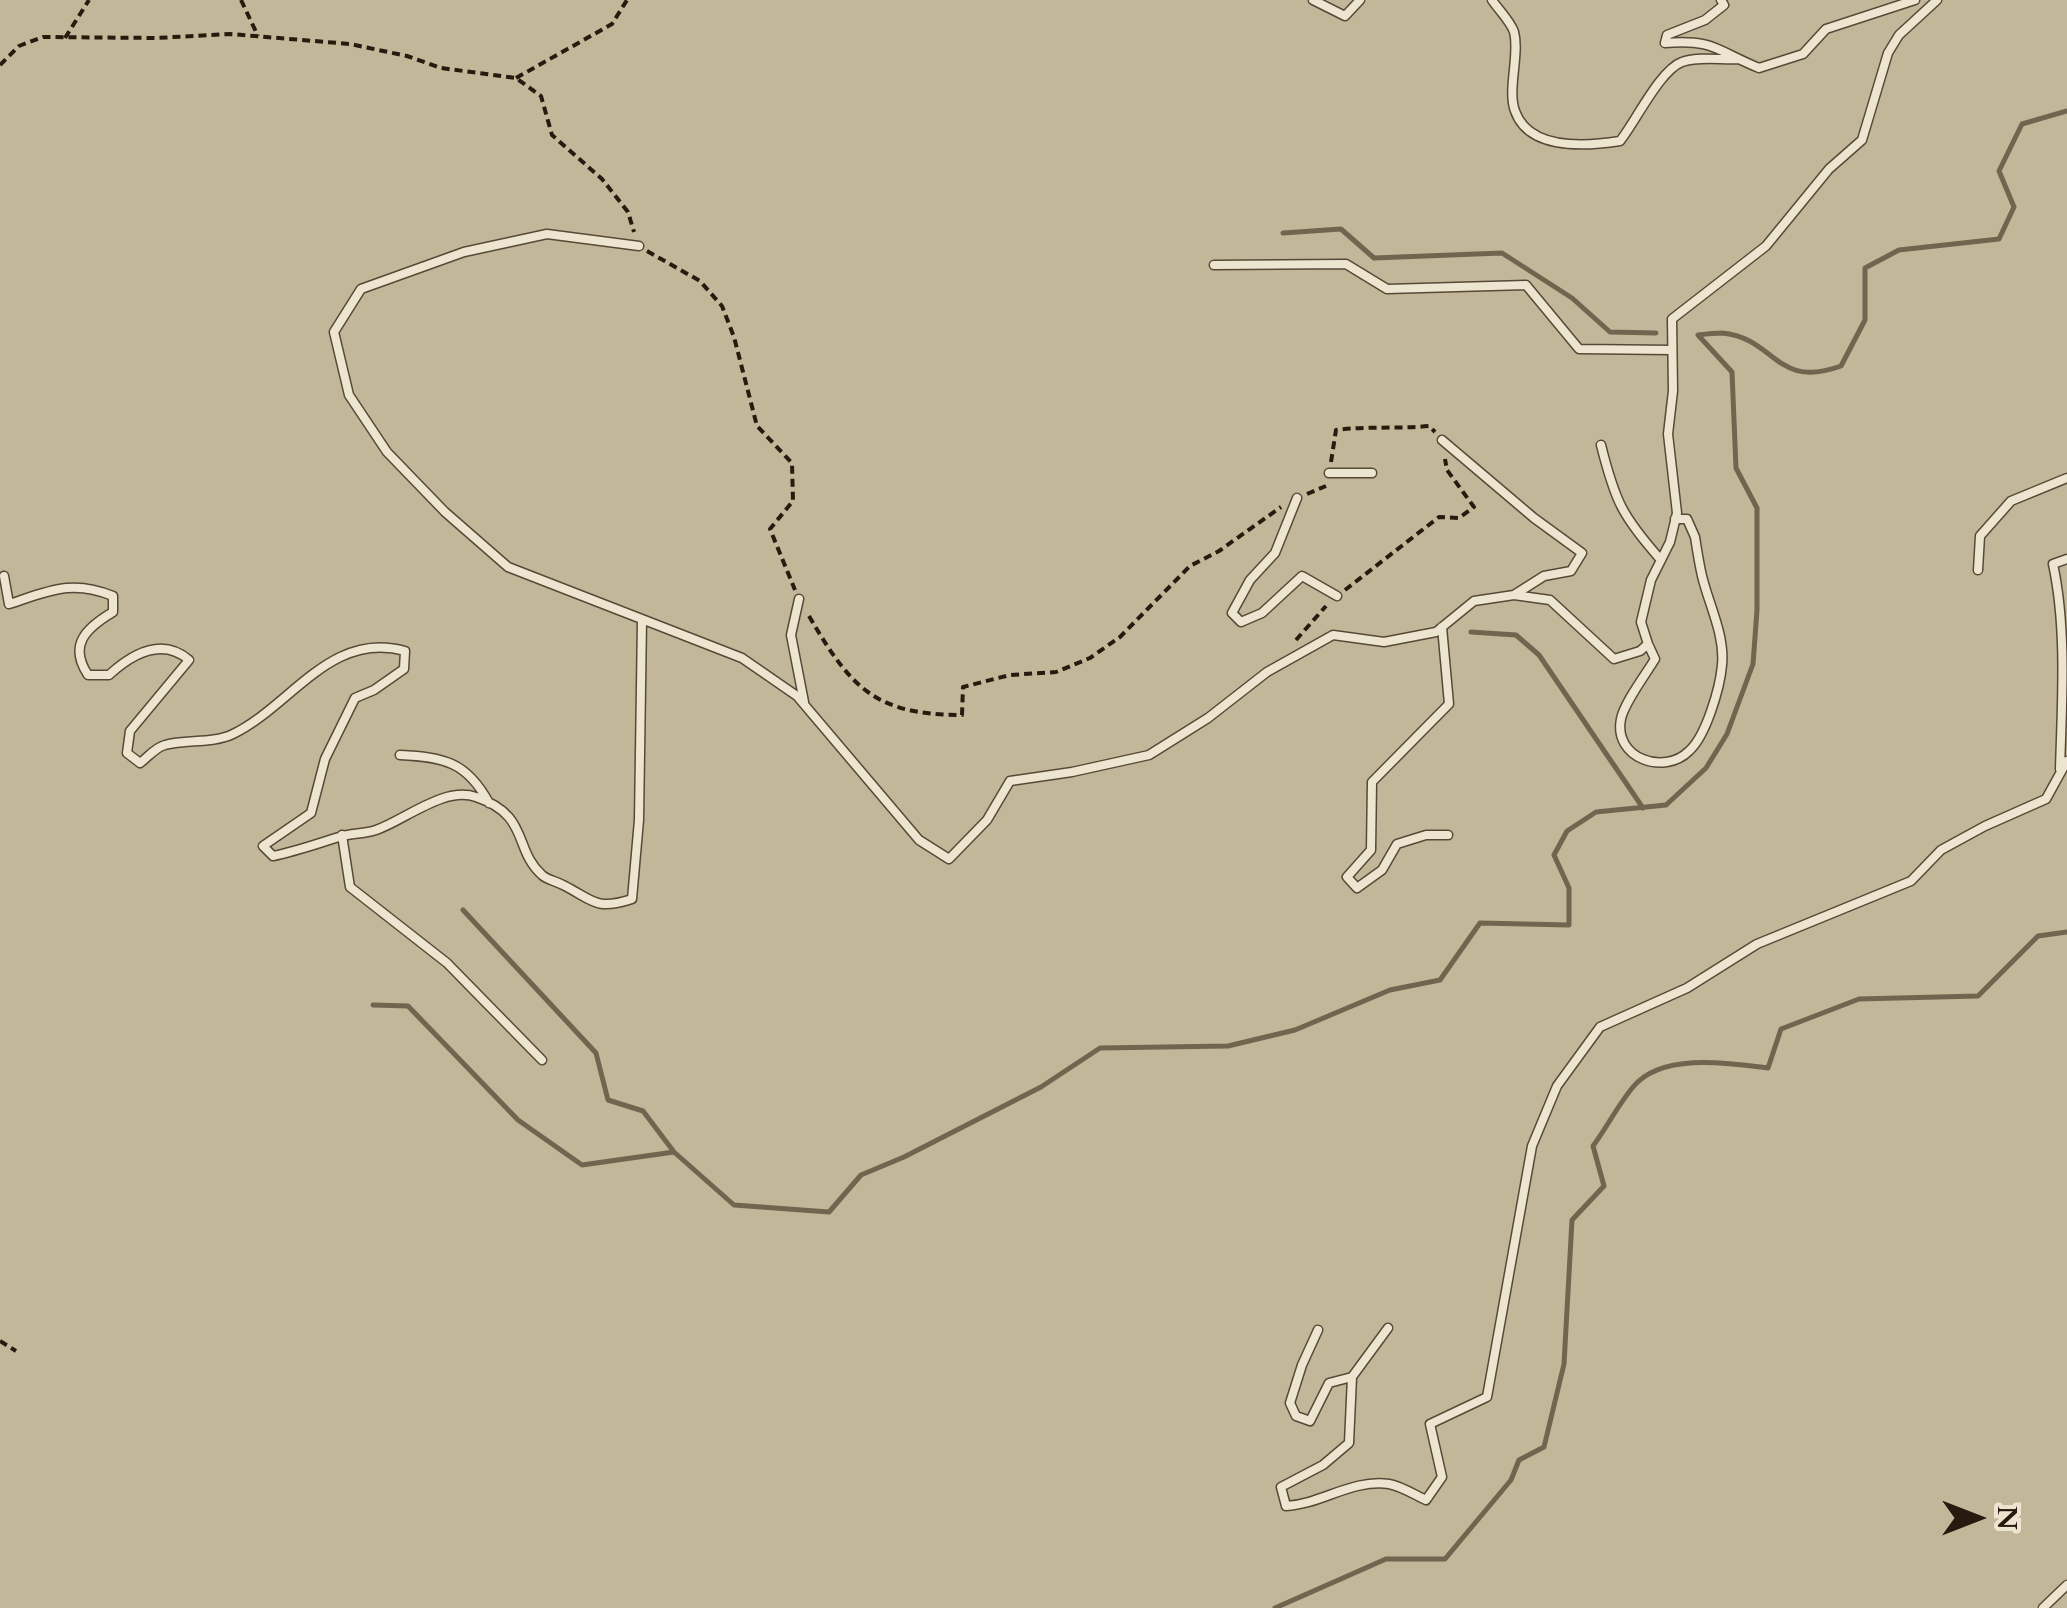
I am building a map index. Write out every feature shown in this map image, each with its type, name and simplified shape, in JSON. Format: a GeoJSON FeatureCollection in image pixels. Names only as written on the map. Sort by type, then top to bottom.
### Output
{"type":"FeatureCollection","features":[{"type":"Feature","properties":{"kind":"lane"},"geometry":{"type":"LineString","coordinates":[[1313,0],[1346,16],[1360,0]]}},
{"type":"Feature","properties":{"kind":"lane"},"geometry":{"type":"LineString","coordinates":[[1492,0],[1514,32],[1515,112],[1532,132],[1554,142],[1620,141],[1642,112],[1657,82],[1682,62],[1738,60]]}},
{"type":"Feature","properties":{"kind":"lane"},"geometry":{"type":"LineString","coordinates":[[1721,0],[1724,5],[1705,20],[1666,34],[1665,43],[1690,41],[1714,45],[1758,68],[1803,54],[1826,29],[1915,0]]}},
{"type":"Feature","properties":{"kind":"lane"},"geometry":{"type":"LineString","coordinates":[[1676,518],[1687,519],[1695,538],[1723,661],[1719,686],[1691,750],[1673,761],[1652,763],[1637,759],[1621,738],[1621,718],[1655,659],[1641,622],[1650,580],[1670,542],[1676,518],[1668,434],[1673,392],[1672,318],[1766,246],[1829,169],[1862,140],[1888,52],[1900,34],[1937,0]]}},
{"type":"Feature","properties":{"kind":"lane"},"geometry":{"type":"LineString","coordinates":[[640,246],[547,234],[464,252],[361,288],[334,332],[348,395],[387,452],[445,512],[508,566],[742,658],[797,696],[919,840],[949,859],[987,820],[1010,781],[1148,755],[1208,718],[1267,672],[1333,635],[1384,642],[1436,632],[1474,601],[1514,595],[1550,600],[1614,659],[1640,652],[1648,644]]}},
{"type":"Feature","properties":{"kind":"lane"},"geometry":{"type":"LineString","coordinates":[[1214,266],[1346,264],[1387,290],[1526,285],[1579,349],[1672,350]]}},
{"type":"Feature","properties":{"kind":"lane"},"geometry":{"type":"LineString","coordinates":[[1442,440],[1582,554],[1571,571],[1544,576],[1514,595]]}},
{"type":"Feature","properties":{"kind":"lane"},"geometry":{"type":"LineString","coordinates":[[1601,444],[1611,486],[1626,520],[1661,560]]}},
{"type":"Feature","properties":{"kind":"lane"},"geometry":{"type":"LineString","coordinates":[[1328,474],[1372,473]]}},
{"type":"Feature","properties":{"kind":"lane"},"geometry":{"type":"LineString","coordinates":[[1978,570],[1980,536],[2011,501],[2067,478]]}},
{"type":"Feature","properties":{"kind":"lane"},"geometry":{"type":"LineString","coordinates":[[1296,498],[1275,554],[1250,580],[1232,613],[1240,622],[1262,613],[1302,576],[1338,596]]}},
{"type":"Feature","properties":{"kind":"lane"},"geometry":{"type":"LineString","coordinates":[[1388,1328],[1352,1377],[1349,1443],[1323,1465],[1281,1487],[1286,1506],[1307,1504],[1346,1487],[1390,1484],[1426,1500],[1442,1477],[1430,1424],[1486,1397],[1532,1146],[1557,1086],[1600,1027],[1687,988],[1757,944],[1911,882],[1941,850],[2046,799],[2065,767],[2063,634],[2060,588],[2053,564],[2067,559]]}},
{"type":"Feature","properties":{"kind":"lane"},"geometry":{"type":"LineString","coordinates":[[4,576],[9,604],[65,586],[91,588],[113,596],[113,612],[94,623],[79,645],[79,661],[88,675],[109,675],[126,660],[160,647],[177,650],[189,660],[130,731],[126,753],[140,763],[161,745],[229,736],[250,725],[326,662],[369,646],[405,651],[404,669],[355,698],[325,759],[311,812],[263,846],[274,856],[308,849],[342,836],[373,832],[446,798],[472,795],[501,809],[520,830],[530,858],[543,876],[567,886],[584,900],[612,906],[632,899],[638,820],[642,620]]}},
{"type":"Feature","properties":{"kind":"lane"},"geometry":{"type":"LineString","coordinates":[[799,599],[791,636],[805,705]]}},
{"type":"Feature","properties":{"kind":"lane"},"geometry":{"type":"LineString","coordinates":[[1442,627],[1449,704],[1372,782],[1370,850],[1346,878],[1357,888],[1382,870],[1398,844],[1426,835],[1448,835]]}},
{"type":"Feature","properties":{"kind":"lane"},"geometry":{"type":"LineString","coordinates":[[400,754],[451,762],[476,779],[489,803]]}},
{"type":"Feature","properties":{"kind":"lane"},"geometry":{"type":"LineString","coordinates":[[342,836],[350,888],[447,963],[542,1060]]}},
{"type":"Feature","properties":{"kind":"lane"},"geometry":{"type":"LineString","coordinates":[[1318,1330],[1290,1403],[1296,1416],[1310,1421],[1330,1384],[1352,1377]]}},
{"type":"Feature","properties":{"kind":"lane"},"geometry":{"type":"LineString","coordinates":[[2043,1608],[2067,1584]]}},
{"type":"Feature","properties":{"kind":"path"},"geometry":{"type":"LineString","coordinates":[[65,38],[89,0]]}},
{"type":"Feature","properties":{"kind":"path"},"geometry":{"type":"LineString","coordinates":[[241,0],[258,36]]}},
{"type":"Feature","properties":{"kind":"path"},"geometry":{"type":"LineString","coordinates":[[516,78],[612,24],[627,0]]}},
{"type":"Feature","properties":{"kind":"path"},"geometry":{"type":"LineString","coordinates":[[0,65],[20,46],[43,37],[230,34],[350,44],[407,56],[440,68],[516,78],[541,96],[552,135],[602,178],[628,212],[640,246],[700,281],[722,306],[734,336],[757,426],[792,463],[794,502],[770,529],[799,599],[840,666],[864,690],[889,706],[915,713],[962,714],[963,687],[1010,675],[1056,672],[1090,658],[1120,637],[1190,566],[1219,551],[1296,498],[1326,487],[1336,430],[1430,426],[1442,440],[1446,470],[1474,508],[1459,518],[1439,517],[1338,596],[1296,638],[1292,658]]}},
{"type":"Feature","properties":{"kind":"path"},"geometry":{"type":"LineString","coordinates":[[0,1341],[16,1351]]}},
{"type":"Feature","properties":{"kind":"shaded area"},"geometry":{"type":"Polygon","coordinates":[[[0,0],[2067,0],[2067,1608],[0,1608],[0,0]]]}},
{"type":"Feature","properties":{"kind":"waterway"},"geometry":{"type":"LineString","coordinates":[[373,1005],[408,1006],[518,1120],[582,1165],[674,1152],[734,1205],[829,1212],[861,1175],[1041,1087],[1100,1048],[1228,1046],[1295,1030],[1390,990],[1440,980],[1480,923],[1569,925],[1569,888],[1554,855],[1567,831],[1596,812],[1666,805],[1706,768],[1727,734],[1753,664],[1757,508],[1736,468],[1732,372],[1698,335],[1722,333],[1740,337],[1802,372],[1841,366],[1865,320],[1865,268],[1899,250],[1999,239],[2014,207],[1999,171],[2022,124],[2067,111]]}},
{"type":"Feature","properties":{"kind":"waterway"},"geometry":{"type":"LineString","coordinates":[[1283,233],[1341,229],[1374,258],[1502,253],[1572,298],[1610,332],[1656,333]]}},
{"type":"Feature","properties":{"kind":"waterway"},"geometry":{"type":"LineString","coordinates":[[1471,632],[1516,635],[1539,655],[1643,808]]}},
{"type":"Feature","properties":{"kind":"waterway"},"geometry":{"type":"LineString","coordinates":[[463,910],[596,1053],[608,1100],[643,1111],[674,1152]]}},
{"type":"Feature","properties":{"kind":"waterway"},"geometry":{"type":"LineString","coordinates":[[1275,1608],[1386,1559],[1445,1559],[1511,1480],[1519,1460],[1544,1447],[1564,1364],[1572,1220],[1604,1186],[1593,1146],[1633,1087],[1645,1076],[1678,1064],[1697,1062],[1768,1068],[1781,1029],[1859,999],[1978,996],[2038,936],[2067,932]]}}]}
